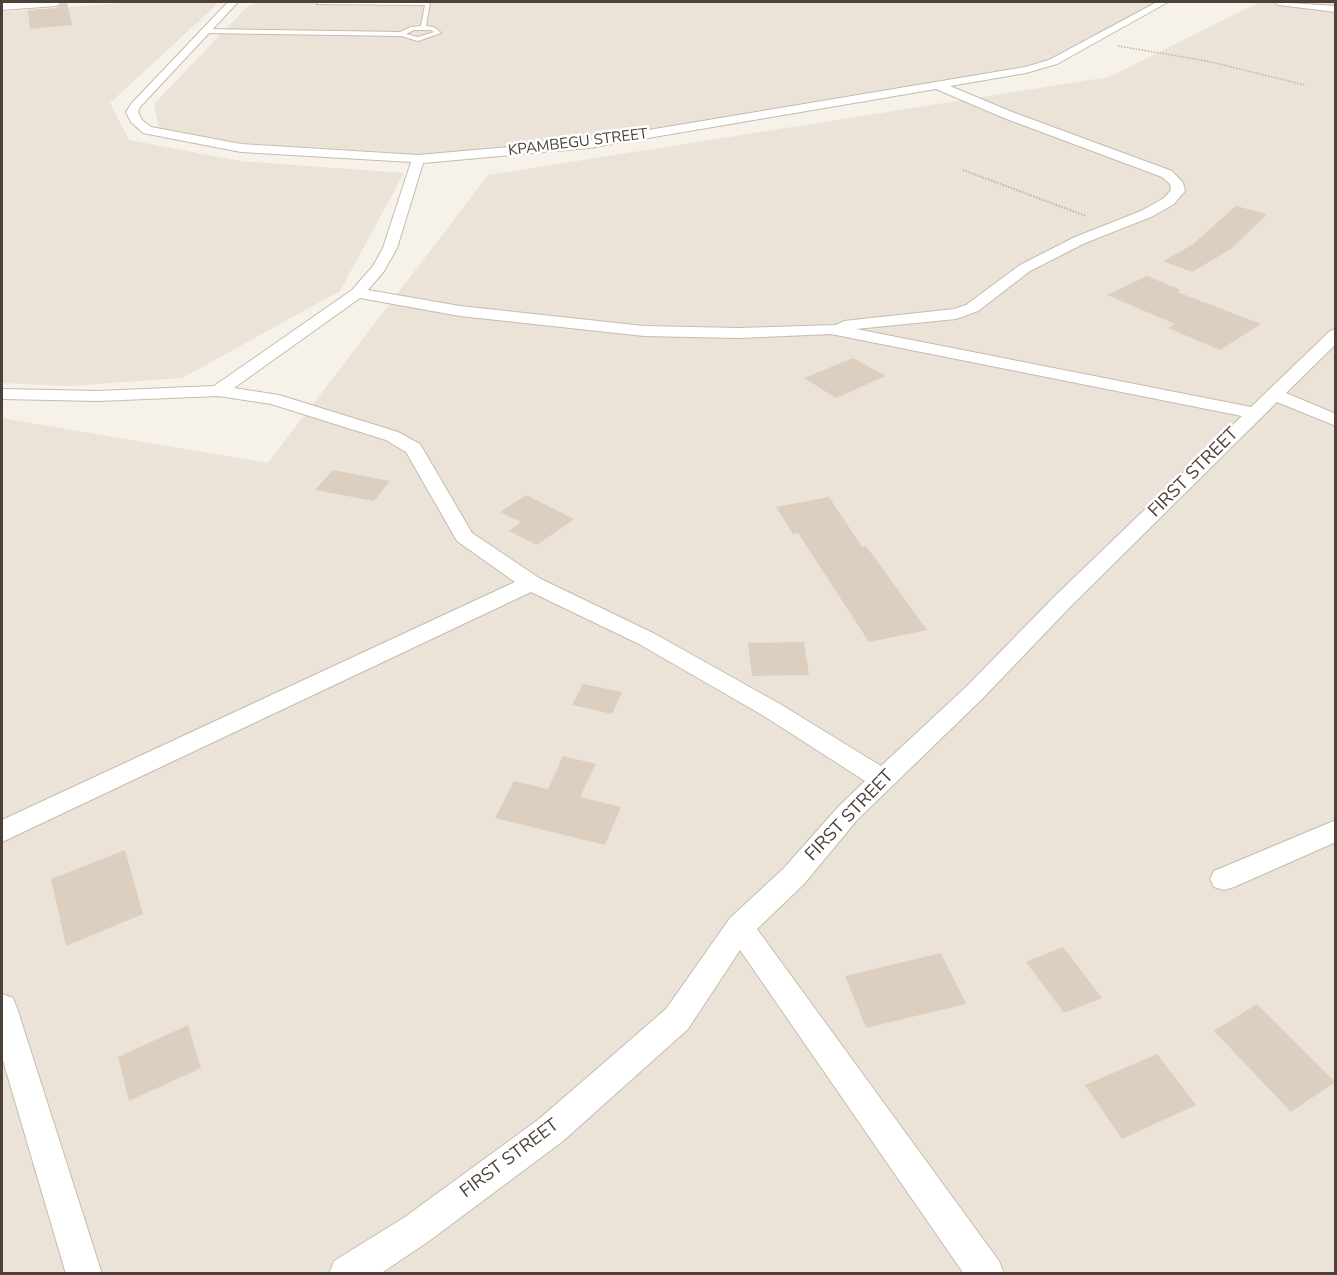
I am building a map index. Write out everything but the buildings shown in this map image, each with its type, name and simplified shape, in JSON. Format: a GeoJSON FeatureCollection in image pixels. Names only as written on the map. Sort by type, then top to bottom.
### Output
{"type":"FeatureCollection","features":[{"type":"Feature","properties":{"kind":"street"},"geometry":{"type":"LineString","coordinates":[[2,6],[56,2]]}},
{"type":"Feature","properties":{"kind":"street","name":"KPAMBEGU STREET"},"geometry":{"type":"LineString","coordinates":[[233,2],[135,106],[132,112],[137,122],[147,130],[241,148],[305,154],[418,159],[589,144],[940,86],[1042,66],[1163,2]]}},
{"type":"Feature","properties":{"kind":"street"},"geometry":{"type":"LineString","coordinates":[[1279,2],[1335,9]]}},
{"type":"Feature","properties":{"kind":"street"},"geometry":{"type":"LineString","coordinates":[[357,293],[460,311],[644,331],[739,333],[831,329],[858,323],[956,314],[972,308],[1025,268],[1169,201],[1178,191],[1176,183],[1167,174],[1008,115],[940,86]]}},
{"type":"Feature","properties":{"kind":"street"},"geometry":{"type":"LineString","coordinates":[[218,391],[357,293],[379,268],[390,248],[418,159]]}},
{"type":"Feature","properties":{"kind":"street"},"geometry":{"type":"LineString","coordinates":[[831,329],[1255,413]]}},
{"type":"Feature","properties":{"kind":"street","name":"FIRST STREET"},"geometry":{"type":"LineString","coordinates":[[347,1274],[417,1229],[551,1130],[677,1019],[740,927],[794,876],[848,813],[1255,413],[1331,342]]}},
{"type":"Feature","properties":{"kind":"street"},"geometry":{"type":"LineString","coordinates":[[2,394],[98,396],[218,391],[273,399],[392,436],[412,448],[464,537],[531,583],[647,639],[772,710],[884,780]]}},
{"type":"Feature","properties":{"kind":"street"},"geometry":{"type":"LineString","coordinates":[[1275,395],[1335,421]]}},
{"type":"Feature","properties":{"kind":"street"},"geometry":{"type":"LineString","coordinates":[[2,832],[531,583]]}},
{"type":"Feature","properties":{"kind":"street"},"geometry":{"type":"LineString","coordinates":[[1224,879],[1335,830]]}},
{"type":"Feature","properties":{"kind":"street"},"geometry":{"type":"LineString","coordinates":[[740,927],[986,1274]]}},
{"type":"Feature","properties":{"kind":"street"},"geometry":{"type":"LineString","coordinates":[[2,1008],[84,1274]]}},
{"type":"Feature","properties":{"kind":"lane"},"geometry":{"type":"LineString","coordinates":[[319,3],[428,2],[423,27]]}},
{"type":"Feature","properties":{"kind":"lane"},"geometry":{"type":"LineString","coordinates":[[204,31],[401,34],[418,39],[438,33],[423,27],[405,30],[401,34]]}},
{"type":"Feature","properties":{"kind":"path"},"geometry":{"type":"LineString","coordinates":[[1091,42],[1207,61],[1305,85]]}},
{"type":"Feature","properties":{"kind":"path"},"geometry":{"type":"LineString","coordinates":[[963,170],[1115,226]]}},
{"type":"Feature","properties":{"kind":"shaded area"},"geometry":{"type":"Polygon","coordinates":[[[137,2],[217,2],[110,103],[129,140],[240,161],[404,173],[340,291],[182,378],[68,386],[2,383],[2,12],[137,2]]]}},
{"type":"Feature","properties":{"kind":"shaded area"},"geometry":{"type":"Polygon","coordinates":[[[258,2],[1156,2],[1039,64],[694,124],[445,156],[243,143],[159,130],[154,104],[247,7],[258,2]]]}},
{"type":"Feature","properties":{"kind":"shaded area"},"geometry":{"type":"Polygon","coordinates":[[[1260,2],[1335,2],[1335,1273],[2,1273],[2,418],[268,463],[488,175],[1109,77],[1260,2]]]}}]}
